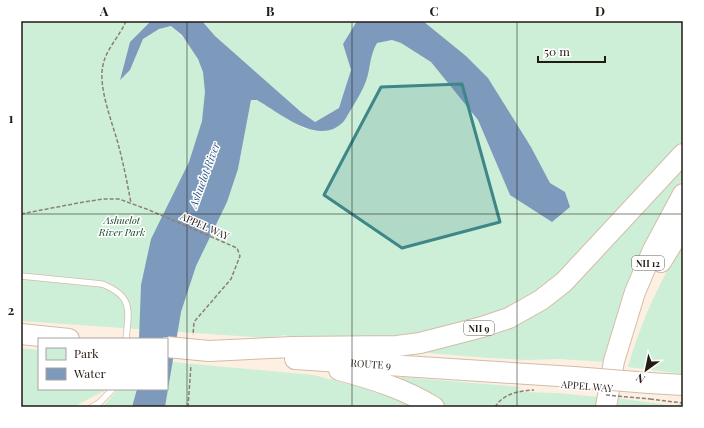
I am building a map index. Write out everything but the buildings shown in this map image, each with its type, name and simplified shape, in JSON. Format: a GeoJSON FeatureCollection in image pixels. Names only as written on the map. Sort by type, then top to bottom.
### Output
{"type":"FeatureCollection","features":[{"type":"Feature","properties":{"kind":"highway","name":"NH 9"},"geometry":{"type":"LineString","coordinates":[[209,351],[293,347],[397,346],[441,338],[509,318],[541,300],[564,282],[683,154]]}},
{"type":"Feature","properties":{"kind":"highway","name":"NH 12"},"geometry":{"type":"LineString","coordinates":[[603,401],[635,292],[653,250],[683,194]]}},
{"type":"Feature","properties":{"kind":"highway"},"geometry":{"type":"LineString","coordinates":[[621,336],[668,250],[683,226]]}},
{"type":"Feature","properties":{"kind":"highway"},"geometry":{"type":"LineString","coordinates":[[21,334],[59,338]]}},
{"type":"Feature","properties":{"kind":"highway","name":"ROUTE 9"},"geometry":{"type":"LineString","coordinates":[[168,348],[296,359],[574,377],[666,388]]}},
{"type":"Feature","properties":{"kind":"highway"},"geometry":{"type":"LineString","coordinates":[[296,359],[371,379],[399,389],[434,407]]}},
{"type":"Feature","properties":{"kind":"lane"},"geometry":{"type":"LineString","coordinates":[[21,276],[102,284],[113,288],[126,300],[128,312],[126,338]]}},
{"type":"Feature","properties":{"kind":"lane"},"geometry":{"type":"LineString","coordinates":[[92,407],[99,403],[112,390]]}},
{"type":"Feature","properties":{"kind":"path"},"geometry":{"type":"LineString","coordinates":[[126,21],[107,55],[103,64],[102,75],[107,107],[132,203]]}},
{"type":"Feature","properties":{"kind":"path","name":"APPEL WAY"},"geometry":{"type":"LineString","coordinates":[[21,214],[103,199],[119,199],[149,210],[237,248],[240,256],[231,279],[194,322],[193,337]]}},
{"type":"Feature","properties":{"kind":"path"},"geometry":{"type":"LineString","coordinates":[[188,407],[191,360]]}},
{"type":"Feature","properties":{"kind":"path","name":"APPEL WAY"},"geometry":{"type":"LineString","coordinates":[[603,401],[666,388],[683,403]]}},
{"type":"Feature","properties":{"kind":"path"},"geometry":{"type":"LineString","coordinates":[[495,407],[503,398],[519,391],[540,389]]}},
{"type":"Feature","properties":{"kind":"highlighted area"},"geometry":{"type":"Polygon","coordinates":[[[462,84],[500,222],[402,248],[324,195],[381,87],[462,84]]]}},
{"type":"Feature","properties":{"kind":"green space","name":"Ashuelot River Park"},"geometry":{"type":"Polygon","coordinates":[[[21,21],[151,21],[130,42],[120,79],[130,70],[143,39],[159,29],[171,26],[181,35],[198,58],[205,82],[203,114],[192,153],[238,169],[251,100],[257,100],[305,129],[343,121],[366,81],[372,51],[377,43],[392,40],[401,43],[431,62],[478,120],[510,195],[565,193],[550,183],[531,147],[488,78],[466,56],[423,21],[683,21],[683,143],[547,290],[513,312],[412,340],[295,341],[286,335],[266,338],[21,321],[21,21]]]}},
{"type":"Feature","properties":{"kind":"green space"},"geometry":{"type":"Polygon","coordinates":[[[202,21],[357,21],[343,44],[351,70],[339,108],[314,122],[215,36],[202,21]]]}},
{"type":"Feature","properties":{"kind":"green space"},"geometry":{"type":"Polygon","coordinates":[[[683,163],[683,178],[659,218],[640,255],[609,343],[606,362],[559,359],[527,360],[428,353],[427,351],[473,340],[509,326],[683,163]]]}},
{"type":"Feature","properties":{"kind":"green space"},"geometry":{"type":"Polygon","coordinates":[[[683,244],[683,374],[628,367],[644,320],[658,288],[683,244]]]}},
{"type":"Feature","properties":{"kind":"green space"},"geometry":{"type":"Polygon","coordinates":[[[21,348],[38,350],[38,390],[104,390],[73,407],[21,407],[21,348]]]}},
{"type":"Feature","properties":{"kind":"green space"},"geometry":{"type":"Polygon","coordinates":[[[172,362],[314,375],[370,390],[414,407],[165,407],[172,362]]]}},
{"type":"Feature","properties":{"kind":"green space"},"geometry":{"type":"Polygon","coordinates":[[[401,377],[521,387],[517,389],[524,392],[599,397],[597,407],[441,407],[400,381],[401,377]]]}},
{"type":"Feature","properties":{"kind":"green space"},"geometry":{"type":"Polygon","coordinates":[[[118,390],[137,390],[132,407],[100,407],[104,405],[118,390]]]}},
{"type":"Feature","properties":{"kind":"green space"},"geometry":{"type":"Polygon","coordinates":[[[617,398],[676,406],[683,401],[683,407],[618,407],[617,398]]]}},
{"type":"Feature","properties":{"kind":"water","name":"Ashuelot River"},"geometry":{"type":"Polygon","coordinates":[[[151,21],[202,21],[215,36],[301,112],[315,122],[339,108],[351,70],[343,44],[357,21],[423,21],[466,56],[488,78],[531,147],[550,183],[565,192],[570,207],[552,222],[510,195],[478,120],[431,62],[401,43],[392,40],[377,43],[373,53],[368,76],[362,91],[344,121],[334,128],[324,131],[312,130],[300,126],[257,100],[251,100],[238,169],[227,202],[196,266],[181,312],[168,389],[168,338],[139,338],[141,285],[151,239],[189,162],[202,121],[205,92],[203,72],[198,59],[182,35],[171,26],[159,29],[143,39],[130,70],[120,80],[130,42],[151,21]]]}},
{"type":"Feature","properties":{"kind":"water"},"geometry":{"type":"Polygon","coordinates":[[[137,390],[168,390],[165,407],[132,407],[137,390]]]}}]}
